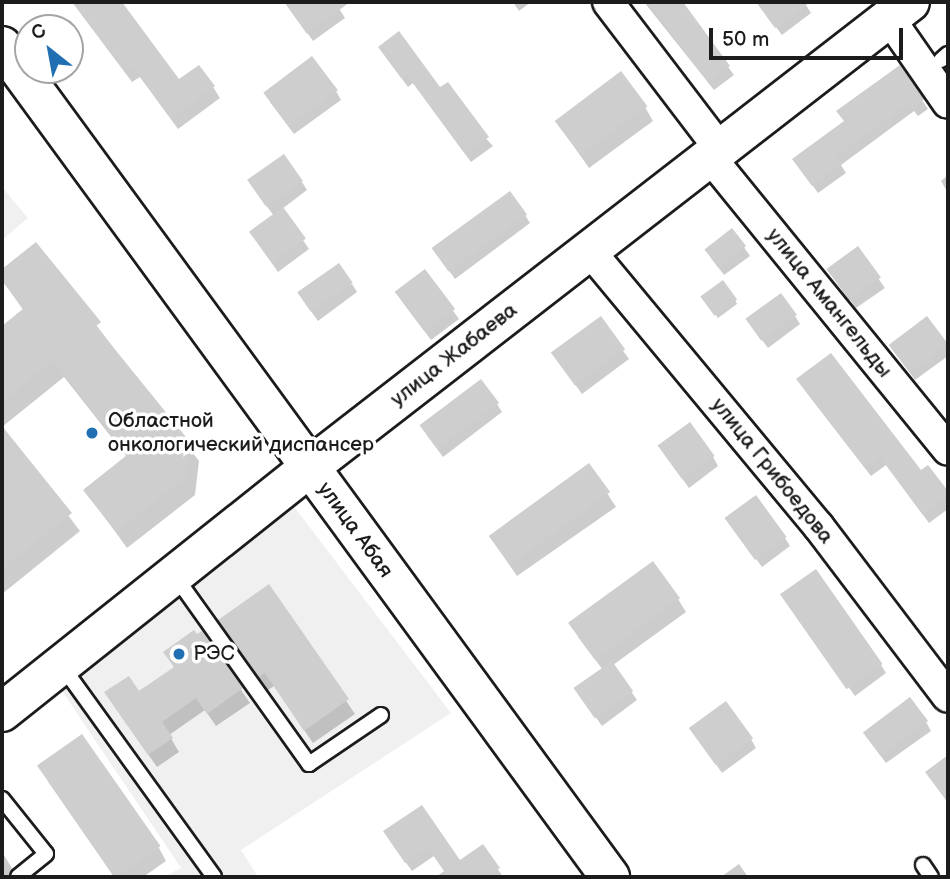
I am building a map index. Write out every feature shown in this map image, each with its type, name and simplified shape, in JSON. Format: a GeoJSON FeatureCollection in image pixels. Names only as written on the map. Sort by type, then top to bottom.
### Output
{"type":"FeatureCollection","features":[{"type":"Feature","properties":{"kind":"street","name":"улица Амангельды"},"geometry":{"type":"LineString","coordinates":[[608,2],[715,153],[948,450]]}},
{"type":"Feature","properties":{"kind":"street","name":"улица Жабаева"},"geometry":{"type":"LineString","coordinates":[[2,712],[310,467],[900,10]]}},
{"type":"Feature","properties":{"kind":"street"},"geometry":{"type":"LineString","coordinates":[[900,10],[948,103]]}},
{"type":"Feature","properties":{"kind":"street","name":"улица Абая"},"geometry":{"type":"LineString","coordinates":[[2,46],[610,877]]}},
{"type":"Feature","properties":{"kind":"street","name":"улица Грибоедова"},"geometry":{"type":"LineString","coordinates":[[589,250],[820,527],[948,697]]}},
{"type":"Feature","properties":{"kind":"lane"},"geometry":{"type":"LineString","coordinates":[[174,575],[309,764],[381,715]]}},
{"type":"Feature","properties":{"kind":"lane"},"geometry":{"type":"LineString","coordinates":[[61,665],[214,877]]}},
{"type":"Feature","properties":{"kind":"lane"},"geometry":{"type":"LineString","coordinates":[[2,799],[46,854],[18,877]]}},
{"type":"Feature","properties":{"kind":"shaded area"},"geometry":{"type":"Polygon","coordinates":[[[2,187],[28,218],[2,240],[2,187]]]}},
{"type":"Feature","properties":{"kind":"shaded area"},"geometry":{"type":"Polygon","coordinates":[[[289,500],[451,713],[241,850],[258,877],[164,877],[181,868],[58,685],[289,500]]]}},
{"type":"Feature","properties":{"kind":"building"},"geometry":{"type":"Polygon","coordinates":[[[73,2],[122,2],[179,79],[199,65],[215,86],[171,119],[132,66],[125,72],[73,2]]]}},
{"type":"Feature","properties":{"kind":"building"},"geometry":{"type":"Polygon","coordinates":[[[284,2],[350,2],[307,34],[284,2]]]}},
{"type":"Feature","properties":{"kind":"building"},"geometry":{"type":"Polygon","coordinates":[[[648,2],[683,2],[730,66],[708,82],[648,2]]]}},
{"type":"Feature","properties":{"kind":"building"},"geometry":{"type":"Polygon","coordinates":[[[756,2],[810,2],[775,28],[756,2]]]}},
{"type":"Feature","properties":{"kind":"building"},"geometry":{"type":"Polygon","coordinates":[[[399,31],[440,87],[448,82],[489,137],[465,154],[407,75],[402,79],[378,47],[399,31]]]}},
{"type":"Feature","properties":{"kind":"building"},"geometry":{"type":"Polygon","coordinates":[[[312,56],[338,90],[289,127],[263,93],[312,56]]]}},
{"type":"Feature","properties":{"kind":"building"},"geometry":{"type":"Polygon","coordinates":[[[900,65],[924,99],[912,109],[908,104],[837,156],[842,164],[812,186],[792,159],[844,121],[836,111],[900,65]]]}},
{"type":"Feature","properties":{"kind":"building"},"geometry":{"type":"Polygon","coordinates":[[[621,71],[647,106],[581,156],[555,121],[621,71]]]}},
{"type":"Feature","properties":{"kind":"building"},"geometry":{"type":"Polygon","coordinates":[[[284,154],[303,181],[266,207],[247,180],[284,154]]]}},
{"type":"Feature","properties":{"kind":"building"},"geometry":{"type":"Polygon","coordinates":[[[510,191],[527,214],[449,271],[432,248],[510,191]]]}},
{"type":"Feature","properties":{"kind":"building"},"geometry":{"type":"Polygon","coordinates":[[[283,207],[306,239],[272,263],[249,232],[283,207]]]}},
{"type":"Feature","properties":{"kind":"building"},"geometry":{"type":"Polygon","coordinates":[[[732,228],[746,246],[719,268],[704,250],[732,228]]]}},
{"type":"Feature","properties":{"kind":"building"},"geometry":{"type":"Polygon","coordinates":[[[36,242],[101,322],[96,326],[190,442],[186,477],[116,532],[83,490],[127,455],[53,360],[2,402],[2,326],[24,308],[2,281],[2,269],[36,242]]]}},
{"type":"Feature","properties":{"kind":"building"},"geometry":{"type":"Polygon","coordinates":[[[858,246],[881,278],[849,300],[826,269],[858,246]]]}},
{"type":"Feature","properties":{"kind":"building"},"geometry":{"type":"Polygon","coordinates":[[[339,263],[353,283],[311,312],[297,292],[339,263]]]}},
{"type":"Feature","properties":{"kind":"building"},"geometry":{"type":"Polygon","coordinates":[[[425,269],[455,309],[425,332],[395,292],[425,269]]]}},
{"type":"Feature","properties":{"kind":"building"},"geometry":{"type":"Polygon","coordinates":[[[723,280],[737,299],[714,316],[700,296],[723,280]]]}},
{"type":"Feature","properties":{"kind":"building"},"geometry":{"type":"Polygon","coordinates":[[[781,293],[797,315],[761,341],[745,319],[781,293]]]}},
{"type":"Feature","properties":{"kind":"building"},"geometry":{"type":"Polygon","coordinates":[[[601,316],[625,349],[575,386],[551,352],[601,316]]]}},
{"type":"Feature","properties":{"kind":"building"},"geometry":{"type":"Polygon","coordinates":[[[927,316],[948,344],[910,373],[889,345],[927,316]]]}},
{"type":"Feature","properties":{"kind":"building"},"geometry":{"type":"Polygon","coordinates":[[[831,353],[921,470],[928,465],[948,491],[948,497],[923,515],[880,457],[865,468],[796,379],[831,353]]]}},
{"type":"Feature","properties":{"kind":"building"},"geometry":{"type":"Polygon","coordinates":[[[481,379],[499,403],[438,449],[420,425],[481,379]]]}},
{"type":"Feature","properties":{"kind":"building"},"geometry":{"type":"Polygon","coordinates":[[[690,422],[715,456],[682,479],[658,446],[690,422]]]}},
{"type":"Feature","properties":{"kind":"building"},"geometry":{"type":"Polygon","coordinates":[[[2,426],[72,513],[2,568],[2,426]]]}},
{"type":"Feature","properties":{"kind":"building"},"geometry":{"type":"Polygon","coordinates":[[[589,463],[610,492],[510,565],[489,536],[589,463]]]}},
{"type":"Feature","properties":{"kind":"building"},"geometry":{"type":"Polygon","coordinates":[[[756,495],[787,537],[755,560],[724,518],[756,495]]]}},
{"type":"Feature","properties":{"kind":"building"},"geometry":{"type":"Polygon","coordinates":[[[653,561],[680,598],[595,660],[568,623],[653,561]]]}},
{"type":"Feature","properties":{"kind":"building"},"geometry":{"type":"Polygon","coordinates":[[[816,569],[883,664],[846,689],[780,594],[816,569]]]}},
{"type":"Feature","properties":{"kind":"building"},"geometry":{"type":"Polygon","coordinates":[[[269,584],[349,699],[304,731],[265,673],[259,677],[218,620],[269,584]]]}},
{"type":"Feature","properties":{"kind":"building"},"geometry":{"type":"Polygon","coordinates":[[[194,630],[197,634],[202,631],[243,688],[207,714],[196,698],[162,722],[173,738],[148,755],[104,692],[129,676],[139,691],[174,667],[163,652],[194,630]]]}},
{"type":"Feature","properties":{"kind":"building"},"geometry":{"type":"Polygon","coordinates":[[[612,661],[633,691],[595,718],[573,688],[612,661]]]}},
{"type":"Feature","properties":{"kind":"building"},"geometry":{"type":"Polygon","coordinates":[[[910,697],[928,721],[881,756],[863,733],[910,697]]]}},
{"type":"Feature","properties":{"kind":"building"},"geometry":{"type":"Polygon","coordinates":[[[726,701],[753,738],[716,765],[689,728],[726,701]]]}},
{"type":"Feature","properties":{"kind":"building"},"geometry":{"type":"Polygon","coordinates":[[[82,734],[161,846],[115,877],[37,766],[82,734]]]}},
{"type":"Feature","properties":{"kind":"building"},"geometry":{"type":"Polygon","coordinates":[[[948,755],[948,803],[925,772],[948,755]]]}},
{"type":"Feature","properties":{"kind":"building"},"geometry":{"type":"Polygon","coordinates":[[[422,805],[460,860],[483,844],[500,868],[487,877],[436,877],[444,871],[428,848],[405,863],[383,831],[422,805]]]}},
{"type":"Feature","properties":{"kind":"place","name":"Областной онкологический диспансер"},"geometry":{"type":"Point","coordinates":[92,433]}},
{"type":"Feature","properties":{"kind":"place","name":"РЭС"},"geometry":{"type":"Point","coordinates":[179,654]}}]}
